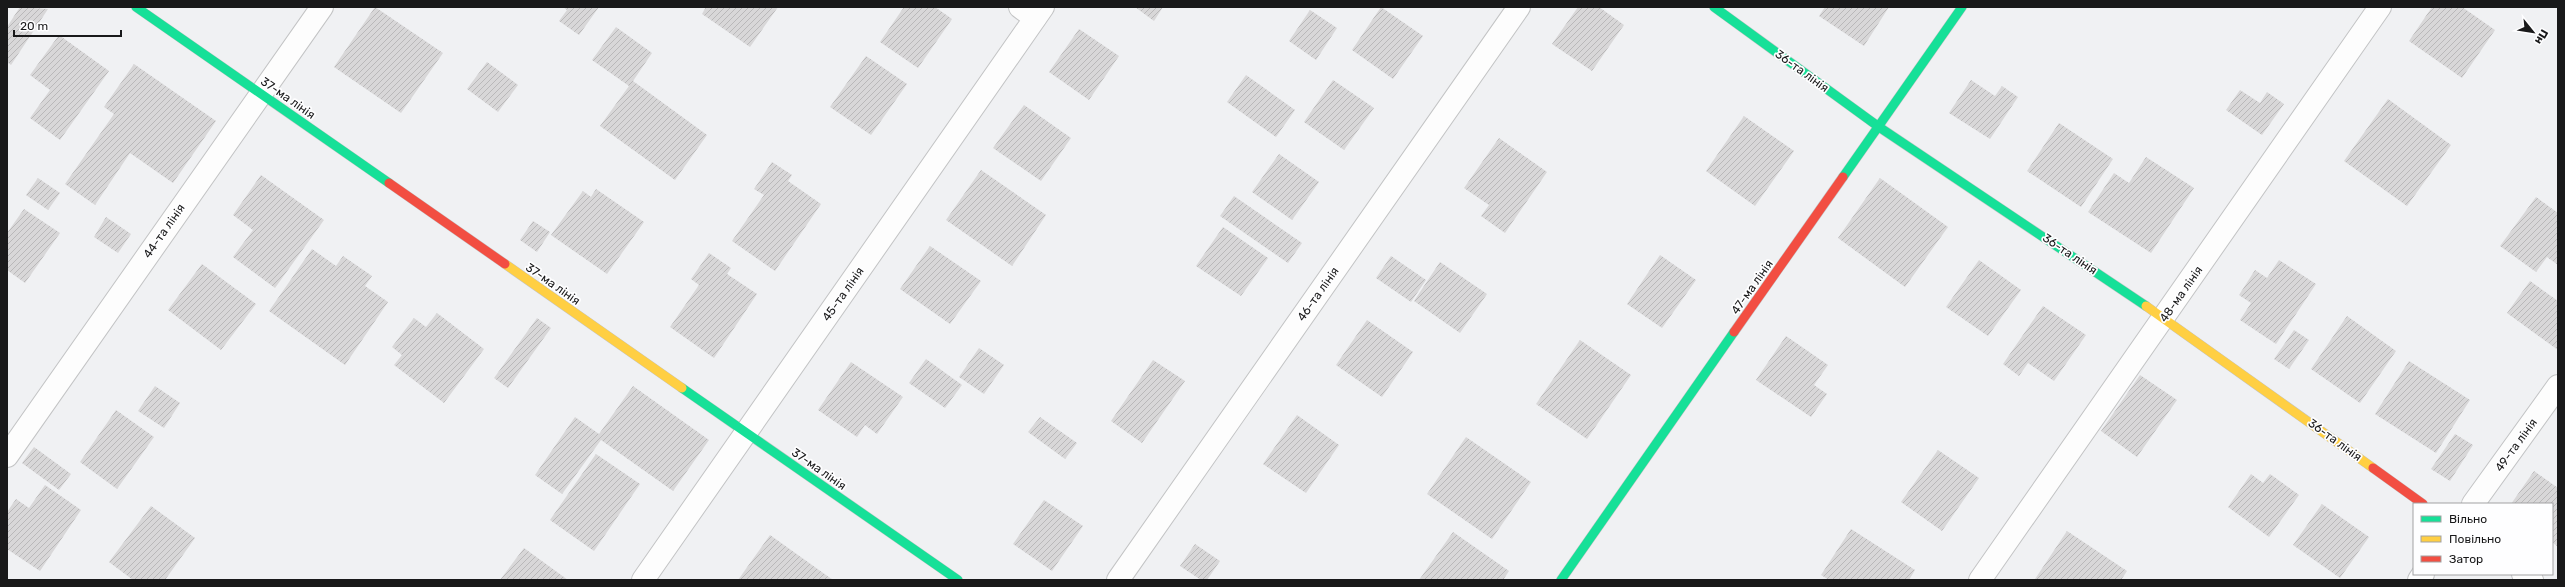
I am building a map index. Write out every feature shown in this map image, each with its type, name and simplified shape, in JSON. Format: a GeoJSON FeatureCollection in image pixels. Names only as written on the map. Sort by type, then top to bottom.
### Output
{"type":"FeatureCollection","features":[{"type":"Feature","properties":{"kind":"street","name":"37-ма лінія"},"geometry":{"type":"LineString","coordinates":[[136,7],[958,580]]}},
{"type":"Feature","properties":{"kind":"street","name":"44-та лінія"},"geometry":{"type":"LineString","coordinates":[[7,456],[322,7]]}},
{"type":"Feature","properties":{"kind":"street","name":"46-та лінія"},"geometry":{"type":"LineString","coordinates":[[1118,580],[1519,7]]}},
{"type":"Feature","properties":{"kind":"street","name":"36-та лінія"},"geometry":{"type":"LineString","coordinates":[[1714,7],[1879,127],[2165,318],[2422,503]]}},
{"type":"Feature","properties":{"kind":"street","name":"47-ма лінія"},"geometry":{"type":"LineString","coordinates":[[1561,580],[1962,7]]}},
{"type":"Feature","properties":{"kind":"street","name":"48-ма лінія"},"geometry":{"type":"LineString","coordinates":[[1980,580],[2165,318],[2380,7]]}},
{"type":"Feature","properties":{"kind":"street","name":"45-та лінія"},"geometry":{"type":"LineString","coordinates":[[643,580],[746,433],[1033,10]]}},
{"type":"Feature","properties":{"kind":"street","name":"49-та лінія"},"geometry":{"type":"LineString","coordinates":[[2474,503],[2558,386]]}},
{"type":"Feature","properties":{"kind":"building"},"geometry":{"type":"Polygon","coordinates":[[[20,7],[48,9],[11,65],[7,62],[7,27],[20,7]]]}},
{"type":"Feature","properties":{"kind":"building"},"geometry":{"type":"Polygon","coordinates":[[[375,7],[443,53],[401,113],[334,67],[375,7]]]}},
{"type":"Feature","properties":{"kind":"building"},"geometry":{"type":"Polygon","coordinates":[[[563,7],[599,7],[579,35],[559,21],[567,10],[563,7]]]}},
{"type":"Feature","properties":{"kind":"building"},"geometry":{"type":"Polygon","coordinates":[[[706,7],[778,7],[750,47],[702,14],[706,7]]]}},
{"type":"Feature","properties":{"kind":"building"},"geometry":{"type":"Polygon","coordinates":[[[904,7],[935,7],[952,19],[918,68],[880,42],[904,7]]]}},
{"type":"Feature","properties":{"kind":"building"},"geometry":{"type":"Polygon","coordinates":[[[1135,7],[1163,7],[1154,21],[1135,7]]]}},
{"type":"Feature","properties":{"kind":"building"},"geometry":{"type":"Polygon","coordinates":[[[1381,7],[1423,36],[1393,79],[1352,50],[1381,7]]]}},
{"type":"Feature","properties":{"kind":"building"},"geometry":{"type":"Polygon","coordinates":[[[1578,7],[1599,7],[1624,25],[1592,71],[1552,44],[1578,7]]]}},
{"type":"Feature","properties":{"kind":"building"},"geometry":{"type":"Polygon","coordinates":[[[1825,7],[1889,7],[1864,46],[1819,16],[1825,7]]]}},
{"type":"Feature","properties":{"kind":"building"},"geometry":{"type":"Polygon","coordinates":[[[2432,7],[2462,7],[2495,30],[2462,78],[2409,41],[2432,7]]]}},
{"type":"Feature","properties":{"kind":"building"},"geometry":{"type":"Polygon","coordinates":[[[1310,10],[1337,28],[1316,60],[1289,41],[1310,10]]]}},
{"type":"Feature","properties":{"kind":"building"},"geometry":{"type":"Polygon","coordinates":[[[616,27],[652,53],[633,81],[707,135],[675,180],[600,126],[629,86],[592,60],[616,27]]]}},
{"type":"Feature","properties":{"kind":"building"},"geometry":{"type":"Polygon","coordinates":[[[1079,29],[1119,56],[1089,100],[1049,72],[1079,29]]]}},
{"type":"Feature","properties":{"kind":"building"},"geometry":{"type":"Polygon","coordinates":[[[59,35],[109,71],[60,140],[30,118],[50,90],[30,75],[59,35]]]}},
{"type":"Feature","properties":{"kind":"building"},"geometry":{"type":"Polygon","coordinates":[[[866,56],[907,84],[871,135],[830,107],[866,56]]]}},
{"type":"Feature","properties":{"kind":"building"},"geometry":{"type":"Polygon","coordinates":[[[487,62],[518,85],[498,112],[467,89],[487,62]]]}},
{"type":"Feature","properties":{"kind":"building"},"geometry":{"type":"Polygon","coordinates":[[[134,64],[216,121],[173,183],[130,153],[95,205],[65,184],[114,114],[104,107],[134,64]]]}},
{"type":"Feature","properties":{"kind":"building"},"geometry":{"type":"Polygon","coordinates":[[[1246,75],[1295,110],[1276,137],[1227,102],[1246,75]]]}},
{"type":"Feature","properties":{"kind":"building"},"geometry":{"type":"Polygon","coordinates":[[[1333,80],[1374,108],[1344,150],[1304,122],[1333,80]]]}},
{"type":"Feature","properties":{"kind":"building"},"geometry":{"type":"Polygon","coordinates":[[[1971,80],[1995,96],[2002,86],[2018,97],[1990,139],[1949,113],[1971,80]]]}},
{"type":"Feature","properties":{"kind":"building"},"geometry":{"type":"Polygon","coordinates":[[[2240,90],[2260,103],[2267,92],[2284,104],[2262,135],[2226,110],[2240,90]]]}},
{"type":"Feature","properties":{"kind":"building"},"geometry":{"type":"Polygon","coordinates":[[[2388,99],[2451,145],[2407,206],[2344,161],[2388,99]]]}},
{"type":"Feature","properties":{"kind":"building"},"geometry":{"type":"Polygon","coordinates":[[[1024,105],[1071,138],[1041,181],[993,148],[1024,105]]]}},
{"type":"Feature","properties":{"kind":"building"},"geometry":{"type":"Polygon","coordinates":[[[1744,116],[1794,151],[1755,206],[1706,171],[1744,116]]]}},
{"type":"Feature","properties":{"kind":"building"},"geometry":{"type":"Polygon","coordinates":[[[2059,123],[2113,159],[2081,207],[2027,171],[2059,123]]]}},
{"type":"Feature","properties":{"kind":"building"},"geometry":{"type":"Polygon","coordinates":[[[1499,138],[1547,172],[1505,233],[1481,216],[1489,205],[1464,188],[1499,138]]]}},
{"type":"Feature","properties":{"kind":"building"},"geometry":{"type":"Polygon","coordinates":[[[1279,154],[1319,182],[1292,220],[1252,192],[1279,154]]]}},
{"type":"Feature","properties":{"kind":"building"},"geometry":{"type":"Polygon","coordinates":[[[2146,157],[2194,188],[2151,253],[2088,212],[2114,173],[2129,183],[2146,157]]]}},
{"type":"Feature","properties":{"kind":"building"},"geometry":{"type":"Polygon","coordinates":[[[772,162],[792,175],[788,181],[821,204],[775,271],[732,241],[764,195],[754,189],[772,162]]]}},
{"type":"Feature","properties":{"kind":"building"},"geometry":{"type":"Polygon","coordinates":[[[981,170],[1046,215],[1012,266],[946,220],[981,170]]]}},
{"type":"Feature","properties":{"kind":"building"},"geometry":{"type":"Polygon","coordinates":[[[261,175],[324,220],[275,288],[233,257],[253,230],[233,215],[261,175]]]}},
{"type":"Feature","properties":{"kind":"building"},"geometry":{"type":"Polygon","coordinates":[[[38,178],[60,193],[48,210],[26,195],[38,178]]]}},
{"type":"Feature","properties":{"kind":"building"},"geometry":{"type":"Polygon","coordinates":[[[1880,178],[1948,227],[1905,287],[1838,238],[1880,178]]]}},
{"type":"Feature","properties":{"kind":"building"},"geometry":{"type":"Polygon","coordinates":[[[596,189],[644,222],[607,274],[551,235],[583,191],[591,197],[596,189]]]}},
{"type":"Feature","properties":{"kind":"building"},"geometry":{"type":"Polygon","coordinates":[[[1234,196],[1302,243],[1288,263],[1220,216],[1234,196]]]}},
{"type":"Feature","properties":{"kind":"building"},"geometry":{"type":"Polygon","coordinates":[[[2536,197],[2558,213],[2558,265],[2547,257],[2536,272],[2500,246],[2536,197]]]}},
{"type":"Feature","properties":{"kind":"building"},"geometry":{"type":"Polygon","coordinates":[[[24,209],[60,233],[25,283],[7,270],[7,233],[24,209]]]}},
{"type":"Feature","properties":{"kind":"building"},"geometry":{"type":"Polygon","coordinates":[[[106,217],[131,234],[118,253],[94,237],[106,217]]]}},
{"type":"Feature","properties":{"kind":"building"},"geometry":{"type":"Polygon","coordinates":[[[533,221],[550,232],[537,252],[520,240],[533,221]]]}},
{"type":"Feature","properties":{"kind":"building"},"geometry":{"type":"Polygon","coordinates":[[[1223,227],[1268,258],[1241,296],[1196,266],[1223,227]]]}},
{"type":"Feature","properties":{"kind":"building"},"geometry":{"type":"Polygon","coordinates":[[[930,246],[981,281],[950,324],[900,289],[930,246]]]}},
{"type":"Feature","properties":{"kind":"building"},"geometry":{"type":"Polygon","coordinates":[[[312,249],[336,266],[343,256],[372,276],[365,286],[388,302],[345,365],[269,311],[312,249]]]}},
{"type":"Feature","properties":{"kind":"building"},"geometry":{"type":"Polygon","coordinates":[[[709,253],[731,268],[727,274],[757,294],[714,358],[670,327],[699,285],[691,279],[709,253]]]}},
{"type":"Feature","properties":{"kind":"building"},"geometry":{"type":"Polygon","coordinates":[[[1660,255],[1696,280],[1662,328],[1627,304],[1660,255]]]}},
{"type":"Feature","properties":{"kind":"building"},"geometry":{"type":"Polygon","coordinates":[[[1391,256],[1426,280],[1411,302],[1376,278],[1391,256]]]}},
{"type":"Feature","properties":{"kind":"building"},"geometry":{"type":"Polygon","coordinates":[[[1979,260],[2021,290],[1988,336],[1946,307],[1979,260]]]}},
{"type":"Feature","properties":{"kind":"building"},"geometry":{"type":"Polygon","coordinates":[[[2279,260],[2316,284],[2276,344],[2240,320],[2251,303],[2239,295],[2255,270],[2267,278],[2279,260]]]}},
{"type":"Feature","properties":{"kind":"building"},"geometry":{"type":"Polygon","coordinates":[[[1440,262],[1487,294],[1460,333],[1414,301],[1440,262]]]}},
{"type":"Feature","properties":{"kind":"building"},"geometry":{"type":"Polygon","coordinates":[[[202,264],[256,304],[221,350],[168,310],[202,264]]]}},
{"type":"Feature","properties":{"kind":"building"},"geometry":{"type":"Polygon","coordinates":[[[2530,281],[2558,301],[2558,350],[2507,313],[2530,281]]]}},
{"type":"Feature","properties":{"kind":"building"},"geometry":{"type":"Polygon","coordinates":[[[2043,306],[2086,335],[2054,381],[2028,363],[2019,376],[2003,364],[2043,306]]]}},
{"type":"Feature","properties":{"kind":"building"},"geometry":{"type":"Polygon","coordinates":[[[437,313],[484,349],[444,403],[394,365],[402,355],[392,347],[414,318],[426,327],[437,313]]]}},
{"type":"Feature","properties":{"kind":"building"},"geometry":{"type":"Polygon","coordinates":[[[2347,316],[2396,351],[2360,403],[2311,369],[2347,316]]]}},
{"type":"Feature","properties":{"kind":"building"},"geometry":{"type":"Polygon","coordinates":[[[537,318],[551,328],[508,388],[494,378],[537,318]]]}},
{"type":"Feature","properties":{"kind":"building"},"geometry":{"type":"Polygon","coordinates":[[[1367,320],[1413,352],[1382,397],[1336,365],[1367,320]]]}},
{"type":"Feature","properties":{"kind":"building"},"geometry":{"type":"Polygon","coordinates":[[[2294,330],[2309,340],[2289,369],[2274,359],[2294,330]]]}},
{"type":"Feature","properties":{"kind":"building"},"geometry":{"type":"Polygon","coordinates":[[[1786,336],[1828,365],[1814,385],[1827,394],[1811,417],[1756,380],[1786,336]]]}},
{"type":"Feature","properties":{"kind":"building"},"geometry":{"type":"Polygon","coordinates":[[[1580,340],[1631,375],[1587,439],[1536,404],[1580,340]]]}},
{"type":"Feature","properties":{"kind":"building"},"geometry":{"type":"Polygon","coordinates":[[[979,348],[1004,365],[984,394],[959,377],[979,348]]]}},
{"type":"Feature","properties":{"kind":"building"},"geometry":{"type":"Polygon","coordinates":[[[926,359],[962,385],[945,408],[909,383],[926,359]]]}},
{"type":"Feature","properties":{"kind":"building"},"geometry":{"type":"Polygon","coordinates":[[[1153,360],[1185,381],[1142,443],[1111,421],[1153,360]]]}},
{"type":"Feature","properties":{"kind":"building"},"geometry":{"type":"Polygon","coordinates":[[[2409,361],[2470,400],[2436,453],[2375,414],[2409,361]]]}},
{"type":"Feature","properties":{"kind":"building"},"geometry":{"type":"Polygon","coordinates":[[[851,362],[903,397],[877,434],[865,425],[857,437],[818,410],[851,362]]]}},
{"type":"Feature","properties":{"kind":"building"},"geometry":{"type":"Polygon","coordinates":[[[2140,375],[2177,400],[2137,457],[2101,431],[2140,375]]]}},
{"type":"Feature","properties":{"kind":"building"},"geometry":{"type":"Polygon","coordinates":[[[155,386],[180,403],[164,428],[138,411],[155,386]]]}},
{"type":"Feature","properties":{"kind":"building"},"geometry":{"type":"Polygon","coordinates":[[[633,386],[709,440],[673,491],[601,440],[562,494],[535,475],[575,417],[599,434],[633,386]]]}},
{"type":"Feature","properties":{"kind":"building"},"geometry":{"type":"Polygon","coordinates":[[[116,410],[154,437],[117,489],[80,462],[116,410]]]}},
{"type":"Feature","properties":{"kind":"building"},"geometry":{"type":"Polygon","coordinates":[[[1297,415],[1339,445],[1306,493],[1263,464],[1297,415]]]}},
{"type":"Feature","properties":{"kind":"building"},"geometry":{"type":"Polygon","coordinates":[[[1040,417],[1077,443],[1065,459],[1028,432],[1040,417]]]}},
{"type":"Feature","properties":{"kind":"building"},"geometry":{"type":"Polygon","coordinates":[[[2455,434],[2473,445],[2450,481],[2431,469],[2455,434]]]}},
{"type":"Feature","properties":{"kind":"building"},"geometry":{"type":"Polygon","coordinates":[[[1466,437],[1531,482],[1492,539],[1427,494],[1466,437]]]}},
{"type":"Feature","properties":{"kind":"building"},"geometry":{"type":"Polygon","coordinates":[[[34,447],[71,474],[59,490],[22,463],[34,447]]]}},
{"type":"Feature","properties":{"kind":"building"},"geometry":{"type":"Polygon","coordinates":[[[1938,450],[1979,478],[1942,531],[1901,502],[1938,450]]]}},
{"type":"Feature","properties":{"kind":"building"},"geometry":{"type":"Polygon","coordinates":[[[596,454],[640,484],[594,551],[550,520],[596,454]]]}},
{"type":"Feature","properties":{"kind":"building"},"geometry":{"type":"Polygon","coordinates":[[[2534,471],[2558,488],[2558,547],[2553,543],[2553,503],[2512,503],[2534,471]]]}},
{"type":"Feature","properties":{"kind":"building"},"geometry":{"type":"Polygon","coordinates":[[[2251,474],[2263,483],[2270,474],[2299,495],[2269,537],[2228,507],[2251,474]]]}},
{"type":"Feature","properties":{"kind":"building"},"geometry":{"type":"Polygon","coordinates":[[[45,485],[81,510],[40,571],[7,549],[7,512],[16,499],[29,508],[45,485]]]}},
{"type":"Feature","properties":{"kind":"building"},"geometry":{"type":"Polygon","coordinates":[[[1044,500],[1083,526],[1052,571],[1013,544],[1044,500]]]}},
{"type":"Feature","properties":{"kind":"building"},"geometry":{"type":"Polygon","coordinates":[[[2322,504],[2369,537],[2340,578],[2293,545],[2322,504]]]}},
{"type":"Feature","properties":{"kind":"building"},"geometry":{"type":"Polygon","coordinates":[[[151,506],[195,538],[165,580],[133,580],[109,562],[151,506]]]}},
{"type":"Feature","properties":{"kind":"building"},"geometry":{"type":"Polygon","coordinates":[[[1851,529],[1915,570],[1909,580],[1829,580],[1821,575],[1851,529]]]}},
{"type":"Feature","properties":{"kind":"building"},"geometry":{"type":"Polygon","coordinates":[[[2067,531],[2127,571],[2121,580],[2035,579],[2067,531]]]}},
{"type":"Feature","properties":{"kind":"building"},"geometry":{"type":"Polygon","coordinates":[[[1453,532],[1509,571],[1503,580],[1419,580],[1453,532]]]}},
{"type":"Feature","properties":{"kind":"building"},"geometry":{"type":"Polygon","coordinates":[[[770,535],[833,580],[738,580],[770,535]]]}},
{"type":"Feature","properties":{"kind":"building"},"geometry":{"type":"Polygon","coordinates":[[[1195,544],[1220,561],[1207,580],[1201,580],[1180,566],[1195,544]]]}},
{"type":"Feature","properties":{"kind":"building"},"geometry":{"type":"Polygon","coordinates":[[[524,548],[568,580],[500,580],[524,548]]]}},
{"type":"Feature","properties":{"kind":"traffic: fast"},"geometry":{"type":"LineString","coordinates":[[136,7],[389,183]]}},
{"type":"Feature","properties":{"kind":"traffic: fast"},"geometry":{"type":"LineString","coordinates":[[1714,7],[1879,127],[2146,306]]}},
{"type":"Feature","properties":{"kind":"traffic: fast"},"geometry":{"type":"LineString","coordinates":[[1843,177],[1962,7]]}},
{"type":"Feature","properties":{"kind":"traffic: fast"},"geometry":{"type":"LineString","coordinates":[[1561,580],[1734,332]]}},
{"type":"Feature","properties":{"kind":"traffic: fast"},"geometry":{"type":"LineString","coordinates":[[682,388],[958,580]]}},
{"type":"Feature","properties":{"kind":"traffic: slow"},"geometry":{"type":"LineString","coordinates":[[505,264],[682,388]]}},
{"type":"Feature","properties":{"kind":"traffic: slow"},"geometry":{"type":"LineString","coordinates":[[2146,306],[2373,468]]}},
{"type":"Feature","properties":{"kind":"traffic: jam"},"geometry":{"type":"LineString","coordinates":[[1734,332],[1843,177]]}},
{"type":"Feature","properties":{"kind":"traffic: jam"},"geometry":{"type":"LineString","coordinates":[[389,183],[505,264]]}},
{"type":"Feature","properties":{"kind":"traffic: jam"},"geometry":{"type":"LineString","coordinates":[[2373,468],[2422,503]]}}]}
